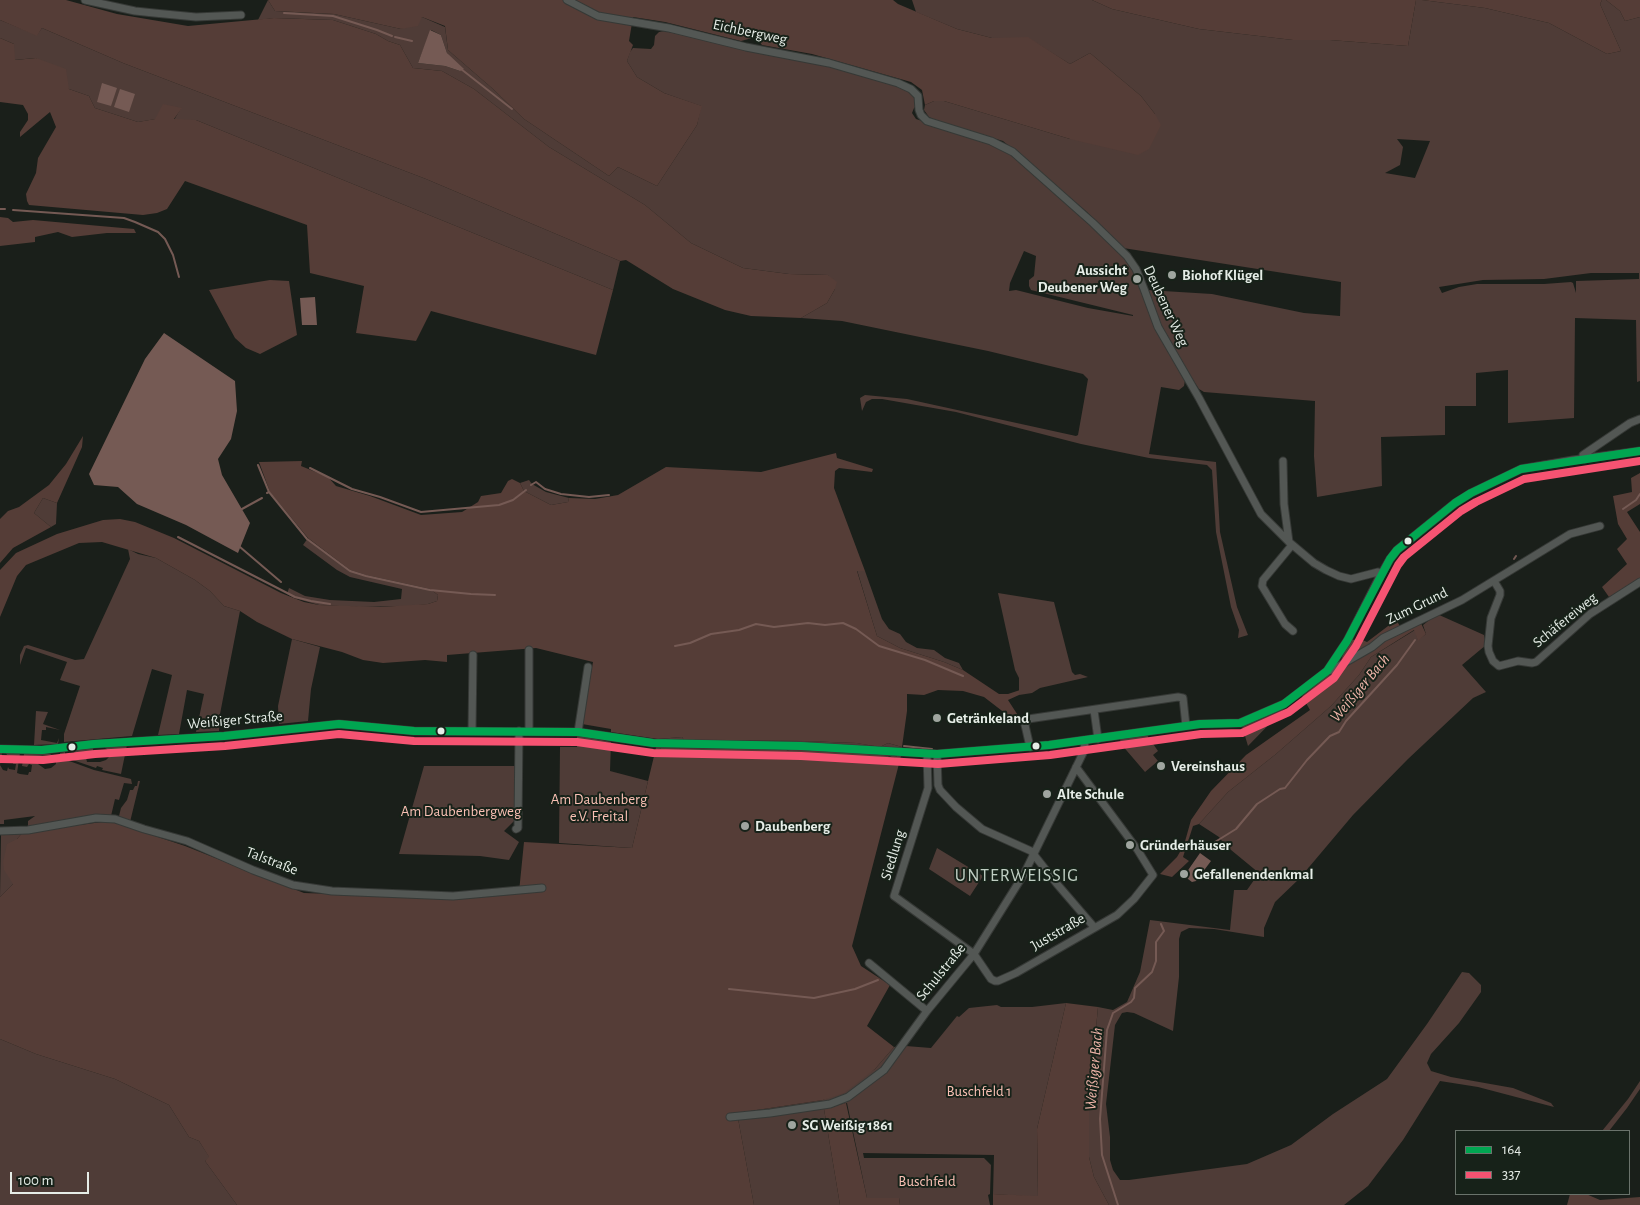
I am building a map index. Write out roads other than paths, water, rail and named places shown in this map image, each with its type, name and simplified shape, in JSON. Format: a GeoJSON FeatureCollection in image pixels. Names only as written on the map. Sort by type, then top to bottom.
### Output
{"type":"FeatureCollection","features":[{"type":"Feature","properties":{"kind":"street"},"geometry":{"type":"LineString","coordinates":[[85,0],[134,11],[154,13],[196,17],[241,15]]}},
{"type":"Feature","properties":{"kind":"street","name":"Eichbergweg"},"geometry":{"type":"LineString","coordinates":[[567,0],[598,16],[668,28],[829,63],[898,83],[911,88],[918,96],[920,103]]}},
{"type":"Feature","properties":{"kind":"street","name":"Deubener Weg"},"geometry":{"type":"LineString","coordinates":[[920,103],[919,110],[927,121],[991,140],[1013,152],[1127,256],[1136,269],[1158,327],[1199,398],[1261,514],[1290,543],[1314,563],[1339,576],[1351,579],[1378,572],[1381,574]]}},
{"type":"Feature","properties":{"kind":"street"},"geometry":{"type":"LineString","coordinates":[[1584,459],[1583,455],[1630,423],[1640,419]]}},
{"type":"Feature","properties":{"kind":"street"},"geometry":{"type":"LineString","coordinates":[[1327,671],[1347,642],[1381,574],[1398,550],[1441,513],[1471,493],[1521,469],[1640,451]]}},
{"type":"Feature","properties":{"kind":"street"},"geometry":{"type":"LineString","coordinates":[[1283,461],[1284,504],[1290,543],[1263,580],[1262,586],[1285,624],[1293,630]]}},
{"type":"Feature","properties":{"kind":"street","name":"Zum Grund"},"geometry":{"type":"LineString","coordinates":[[1327,671],[1340,666],[1372,647],[1383,638],[1448,607],[1570,534],[1600,526]]}},
{"type":"Feature","properties":{"kind":"street","name":"Schäfereiweg"},"geometry":{"type":"LineString","coordinates":[[1494,580],[1500,590],[1500,595],[1491,618],[1488,646],[1491,657],[1496,665],[1500,666],[1518,660],[1536,662],[1590,614],[1640,582]]}},
{"type":"Feature","properties":{"kind":"street"},"geometry":{"type":"LineString","coordinates":[[529,650],[529,731]]}},
{"type":"Feature","properties":{"kind":"street"},"geometry":{"type":"LineString","coordinates":[[472,731],[473,655]]}},
{"type":"Feature","properties":{"kind":"street"},"geometry":{"type":"LineString","coordinates":[[578,732],[588,667]]}},
{"type":"Feature","properties":{"kind":"street","name":"Weißiger Straße"},"geometry":{"type":"LineString","coordinates":[[0,749],[42,750],[339,724],[408,730],[578,732],[653,743],[801,746],[937,754],[1085,741],[1186,726],[1240,723],[1284,704],[1327,671]]}},
{"type":"Feature","properties":{"kind":"street"},"geometry":{"type":"LineString","coordinates":[[1030,747],[1025,725],[1028,719],[1180,696],[1182,698],[1186,726]]}},
{"type":"Feature","properties":{"kind":"street"},"geometry":{"type":"LineString","coordinates":[[1094,710],[1098,739]]}},
{"type":"Feature","properties":{"kind":"street"},"geometry":{"type":"LineString","coordinates":[[516,829],[518,828],[519,732]]}},
{"type":"Feature","properties":{"kind":"street","name":"Schulstraße"},"geometry":{"type":"LineString","coordinates":[[730,1117],[820,1106],[848,1097],[884,1070],[927,1011],[974,954],[1024,874],[1084,751],[1085,741]]}},
{"type":"Feature","properties":{"kind":"street","name":"Siedlung"},"geometry":{"type":"LineString","coordinates":[[927,754],[928,784],[894,896],[974,954]]}},
{"type":"Feature","properties":{"kind":"street"},"geometry":{"type":"LineString","coordinates":[[937,754],[938,785],[940,790],[976,825],[989,833],[1032,851],[1094,927]]}},
{"type":"Feature","properties":{"kind":"street","name":"Juststraße"},"geometry":{"type":"LineString","coordinates":[[974,954],[991,979],[998,981],[1016,973],[1124,910],[1153,875],[1137,849],[1076,767]]}},
{"type":"Feature","properties":{"kind":"street"},"geometry":{"type":"LineString","coordinates":[[928,784],[938,785]]}},
{"type":"Feature","properties":{"kind":"street","name":"Talstraße"},"geometry":{"type":"LineString","coordinates":[[0,831],[34,830],[96,818],[115,819],[188,841],[292,885],[332,891],[453,896],[542,888]]}},
{"type":"Feature","properties":{"kind":"street"},"geometry":{"type":"LineString","coordinates":[[869,963],[927,1011]]}},
{"type":"Feature","properties":{"kind":"waterway"},"geometry":{"type":"LineString","coordinates":[[284,13],[333,16],[392,36]]}},
{"type":"Feature","properties":{"kind":"waterway"},"geometry":{"type":"LineString","coordinates":[[395,37],[412,41]]}},
{"type":"Feature","properties":{"kind":"waterway"},"geometry":{"type":"LineString","coordinates":[[461,69],[512,109]]}},
{"type":"Feature","properties":{"kind":"waterway"},"geometry":{"type":"LineString","coordinates":[[0,209],[5,209]]}},
{"type":"Feature","properties":{"kind":"waterway"},"geometry":{"type":"LineString","coordinates":[[13,210],[124,218],[135,222],[158,232],[165,239],[173,255],[179,277]]}},
{"type":"Feature","properties":{"kind":"waterway"},"geometry":{"type":"LineString","coordinates":[[258,465],[269,492]]}},
{"type":"Feature","properties":{"kind":"waterway"},"geometry":{"type":"LineString","coordinates":[[310,468],[352,489],[421,512],[499,505],[513,500],[526,490]]}},
{"type":"Feature","properties":{"kind":"waterway"},"geometry":{"type":"LineString","coordinates":[[531,485],[536,482],[545,489],[561,494],[589,497],[609,495]]}},
{"type":"Feature","properties":{"kind":"waterway"},"geometry":{"type":"LineString","coordinates":[[267,493],[269,492],[307,539],[350,571],[430,590],[495,595]]}},
{"type":"Feature","properties":{"kind":"waterway"},"geometry":{"type":"LineString","coordinates":[[1623,509],[1636,500],[1640,494]]}},
{"type":"Feature","properties":{"kind":"waterway"},"geometry":{"type":"LineString","coordinates":[[242,509],[262,498]]}},
{"type":"Feature","properties":{"kind":"waterway"},"geometry":{"type":"LineString","coordinates":[[178,537],[295,597],[330,604]]}},
{"type":"Feature","properties":{"kind":"waterway"},"geometry":{"type":"LineString","coordinates":[[240,547],[281,582]]}},
{"type":"Feature","properties":{"kind":"waterway"},"geometry":{"type":"LineString","coordinates":[[675,646],[690,643],[711,634],[739,630],[756,624],[774,627],[808,623],[825,625],[843,623],[856,629],[879,646],[925,660],[963,676]]}},
{"type":"Feature","properties":{"kind":"waterway","name":"Weißiger Bach"},"geometry":{"type":"LineString","coordinates":[[1215,842],[1236,829],[1257,804],[1280,789],[1285,788],[1307,760],[1330,736],[1339,732],[1346,721],[1397,665],[1415,640]]}},
{"type":"Feature","properties":{"kind":"waterway"},"geometry":{"type":"LineString","coordinates":[[904,746],[932,749]]}},
{"type":"Feature","properties":{"kind":"waterway","name":"Weißiger Bach"},"geometry":{"type":"LineString","coordinates":[[1118,1205],[1102,1155],[1100,1119],[1107,1030],[1113,1013],[1131,1002],[1134,998],[1135,988],[1152,972],[1156,961],[1156,942],[1164,931],[1161,924]]}},
{"type":"Feature","properties":{"kind":"waterway"},"geometry":{"type":"LineString","coordinates":[[729,989],[814,998],[855,989],[878,980]]}},
{"type":"Feature","properties":{"kind":"place","name":"Biohof Klügel"},"geometry":{"type":"Point","coordinates":[1172,275]}},
{"type":"Feature","properties":{"kind":"place","name":"Aussicht Deubener Weg"},"geometry":{"type":"Point","coordinates":[1137,279]}},
{"type":"Feature","properties":{"kind":"place","name":"Getränkeland"},"geometry":{"type":"Point","coordinates":[937,718]}},
{"type":"Feature","properties":{"kind":"place","name":"Vereinshaus"},"geometry":{"type":"Point","coordinates":[1161,766]}},
{"type":"Feature","properties":{"kind":"place","name":"Alte Schule"},"geometry":{"type":"Point","coordinates":[1047,794]}},
{"type":"Feature","properties":{"kind":"place","name":"Daubenberg"},"geometry":{"type":"Point","coordinates":[745,826]}},
{"type":"Feature","properties":{"kind":"place","name":"Gründerhäuser"},"geometry":{"type":"Point","coordinates":[1130,845]}},
{"type":"Feature","properties":{"kind":"place","name":"Gefallenendenkmal"},"geometry":{"type":"Point","coordinates":[1184,874]}},
{"type":"Feature","properties":{"kind":"place","name":"SG Weißig 1861"},"geometry":{"type":"Point","coordinates":[792,1125]}},
{"type":"Feature","properties":{"kind":"district","name":"UNTERWEISSIG"},"geometry":{"type":"Point","coordinates":[1017,876]}},
{"type":"Feature","properties":{"kind":"park label","name":"Am Daubenberg e.V. Freital"},"geometry":{"type":"Point","coordinates":[599,808]}},
{"type":"Feature","properties":{"kind":"park label","name":"Am Daubenbergweg"},"geometry":{"type":"Point","coordinates":[461,811]}},
{"type":"Feature","properties":{"kind":"park label","name":"Buschfeld 1"},"geometry":{"type":"Point","coordinates":[979,1091]}},
{"type":"Feature","properties":{"kind":"park label","name":"Buschfeld"},"geometry":{"type":"Point","coordinates":[927,1181]}}]}
